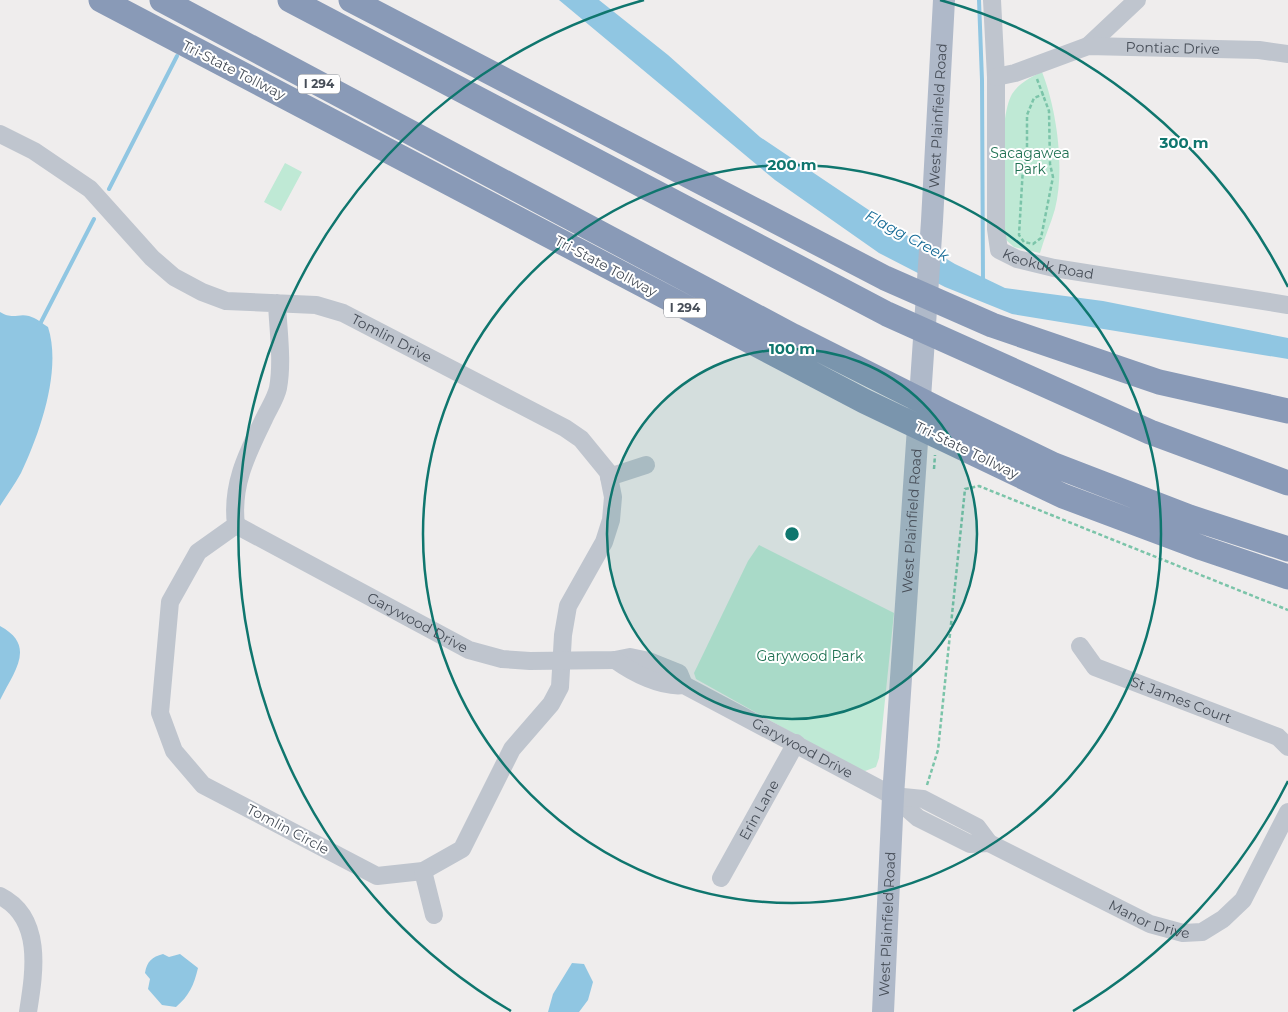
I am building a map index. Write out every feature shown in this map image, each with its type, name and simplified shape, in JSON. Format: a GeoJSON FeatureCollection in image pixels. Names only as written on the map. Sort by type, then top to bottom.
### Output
{"type":"FeatureCollection","features":[{"type":"Feature","properties":{"kind":"highway","name":"Tri-State Tollway"},"geometry":{"type":"LineString","coordinates":[[101,0],[864,401],[1063,496],[1202,548],[1288,577]]}},
{"type":"Feature","properties":{"kind":"highway","name":"Tri-State Tollway"},"geometry":{"type":"LineString","coordinates":[[162,0],[793,336],[946,413],[1054,465],[1189,516],[1288,549]]}},
{"type":"Feature","properties":{"kind":"highway"},"geometry":{"type":"LineString","coordinates":[[290,0],[887,314],[1150,432],[1288,483]]}},
{"type":"Feature","properties":{"kind":"highway"},"geometry":{"type":"LineString","coordinates":[[351,0],[885,278],[992,326],[1159,382],[1288,411]]}},
{"type":"Feature","properties":{"kind":"highway"},"geometry":{"type":"LineString","coordinates":[[386,0],[706,166],[862,252],[885,278]]}},
{"type":"Feature","properties":{"kind":"main road","name":"West Plainfield Road"},"geometry":{"type":"LineString","coordinates":[[882,1012],[893,796],[932,221],[944,0]]}},
{"type":"Feature","properties":{"kind":"street","name":"Keokuk Road"},"geometry":{"type":"LineString","coordinates":[[992,0],[996,77],[996,229],[998,250],[1017,259],[1054,268],[1288,304]]}},
{"type":"Feature","properties":{"kind":"street"},"geometry":{"type":"LineString","coordinates":[[1088,46],[1137,0]]}},
{"type":"Feature","properties":{"kind":"street","name":"Pontiac Drive"},"geometry":{"type":"LineString","coordinates":[[996,77],[1015,73],[1088,46],[1260,50],[1288,54]]}},
{"type":"Feature","properties":{"kind":"street","name":"Tomlin Drive"},"geometry":{"type":"LineString","coordinates":[[0,134],[34,152],[90,189],[152,258],[174,277],[202,292],[226,301],[316,305],[364,322],[565,428],[581,440],[595,454],[608,472],[613,497],[611,520],[604,542],[568,606],[563,635],[562,660]]}},
{"type":"Feature","properties":{"kind":"street"},"geometry":{"type":"LineString","coordinates":[[236,518],[236,484],[244,461],[278,388],[277,303]]}},
{"type":"Feature","properties":{"kind":"street"},"geometry":{"type":"LineString","coordinates":[[610,477],[646,465]]}},
{"type":"Feature","properties":{"kind":"street","name":"Garywood Drive"},"geometry":{"type":"LineString","coordinates":[[236,518],[469,650],[502,659],[530,661],[615,660],[628,669],[672,687],[684,685],[893,796]]}},
{"type":"Feature","properties":{"kind":"street","name":"Tomlin Circle"},"geometry":{"type":"LineString","coordinates":[[236,518],[198,552],[170,602],[160,713],[174,751],[203,785],[377,876],[423,872],[462,849],[512,749],[551,704],[560,687],[562,660]]}},
{"type":"Feature","properties":{"kind":"street","name":"St James Court"},"geometry":{"type":"LineString","coordinates":[[1080,646],[1095,667],[1278,737],[1288,747]]}},
{"type":"Feature","properties":{"kind":"street","name":"Erin Lane"},"geometry":{"type":"LineString","coordinates":[[721,878],[796,743]]}},
{"type":"Feature","properties":{"kind":"street","name":"Manor Drive"},"geometry":{"type":"LineString","coordinates":[[893,796],[918,818],[970,844],[989,843],[1150,924],[1183,934],[1202,932],[1223,919],[1243,900],[1288,812]]}},
{"type":"Feature","properties":{"kind":"street"},"geometry":{"type":"LineString","coordinates":[[423,872],[434,915]]}},
{"type":"Feature","properties":{"kind":"street"},"geometry":{"type":"LineString","coordinates":[[0,896],[20,915],[32,937],[35,964],[28,1012]]}},
{"type":"Feature","properties":{"kind":"path"},"geometry":{"type":"LineString","coordinates":[[1044,94],[1049,111],[1050,164],[1053,177],[1041,238],[1033,244],[1024,242],[1019,235],[1023,168],[1027,158],[1027,115],[1034,98],[1044,94]]}},
{"type":"Feature","properties":{"kind":"path"},"geometry":{"type":"LineString","coordinates":[[925,791],[938,750],[965,490],[979,486],[1288,610]]}},
{"type":"Feature","properties":{"kind":"green space","name":"Sacagawea Park"},"geometry":{"type":"Polygon","coordinates":[[[1042,72],[1052,104],[1058,140],[1059,176],[1055,209],[1040,253],[1014,247],[1005,239],[1003,143],[1004,123],[1012,94],[1030,78],[1042,72]]]}},
{"type":"Feature","properties":{"kind":"green space"},"geometry":{"type":"Polygon","coordinates":[[[285,163],[302,172],[281,211],[264,202],[285,163]]]}},
{"type":"Feature","properties":{"kind":"green space","name":"Garywood Park"},"geometry":{"type":"Polygon","coordinates":[[[759,545],[894,613],[879,758],[876,767],[865,771],[855,768],[696,679],[694,673],[748,561],[759,545]]]}},
{"type":"Feature","properties":{"kind":"water","name":"Flagg Creek"},"geometry":{"type":"Polygon","coordinates":[[[559,0],[599,0],[668,55],[760,137],[903,233],[955,264],[1005,288],[1103,301],[1288,338],[1288,359],[1012,314],[945,287],[879,253],[775,180],[559,0]]]}},
{"type":"Feature","properties":{"kind":"water"},"geometry":{"type":"Polygon","coordinates":[[[0,312],[8,316],[29,316],[48,327],[52,344],[52,362],[51,382],[42,421],[21,473],[0,506],[0,312]]]}},
{"type":"Feature","properties":{"kind":"water"},"geometry":{"type":"Polygon","coordinates":[[[0,626],[18,642],[20,651],[16,669],[0,700],[0,626]]]}},
{"type":"Feature","properties":{"kind":"water"},"geometry":{"type":"Polygon","coordinates":[[[163,954],[169,957],[180,954],[198,968],[190,990],[176,1007],[162,1005],[148,989],[150,979],[145,973],[147,965],[153,958],[163,954]]]}},
{"type":"Feature","properties":{"kind":"water"},"geometry":{"type":"Polygon","coordinates":[[[572,963],[584,964],[593,982],[588,1000],[579,1012],[548,1012],[553,994],[572,963]]]}},
{"type":"Feature","properties":{"kind":"waterway"},"geometry":{"type":"LineString","coordinates":[[979,0],[982,80],[983,283]]}},
{"type":"Feature","properties":{"kind":"waterway"},"geometry":{"type":"LineString","coordinates":[[109,189],[177,56]]}},
{"type":"Feature","properties":{"kind":"waterway"},"geometry":{"type":"LineString","coordinates":[[39,326],[94,219]]}}]}
